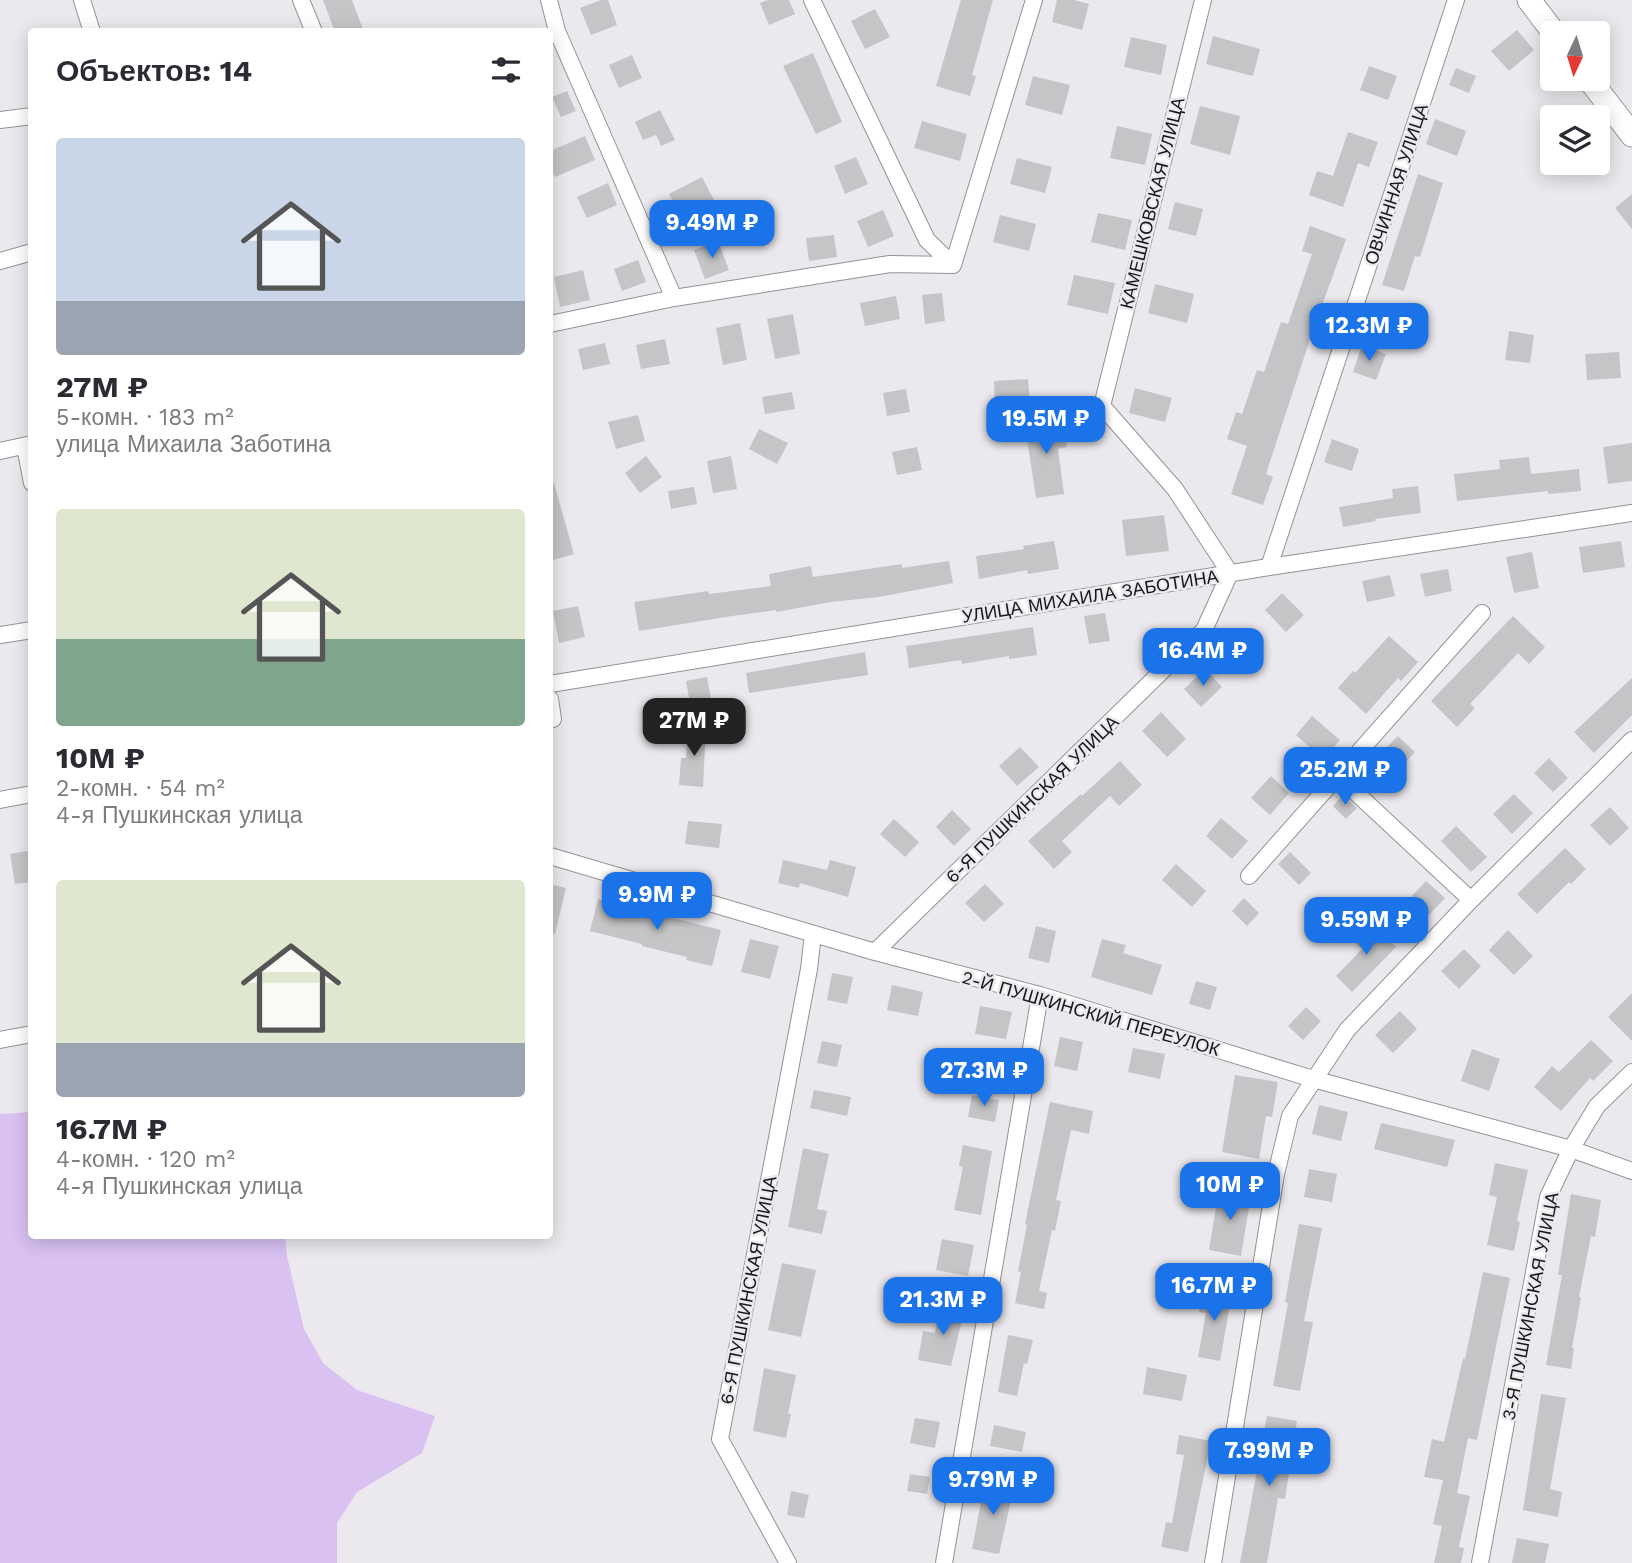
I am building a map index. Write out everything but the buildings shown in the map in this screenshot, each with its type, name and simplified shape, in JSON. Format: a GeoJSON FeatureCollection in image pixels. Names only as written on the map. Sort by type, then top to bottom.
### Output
{"type":"FeatureCollection","features":[{"type":"Feature","properties":{"kind":"main road"},"geometry":{"type":"LineString","coordinates":[[1529,0],[1545,21]]}},
{"type":"Feature","properties":{"kind":"main road"},"geometry":{"type":"LineString","coordinates":[[1598,91],[1632,135]]}},
{"type":"Feature","properties":{"kind":"street"},"geometry":{"type":"LineString","coordinates":[[82,0],[91,28]]}},
{"type":"Feature","properties":{"kind":"street"},"geometry":{"type":"LineString","coordinates":[[301,0],[312,28]]}},
{"type":"Feature","properties":{"kind":"street"},"geometry":{"type":"LineString","coordinates":[[549,0],[557,31],[674,298]]}},
{"type":"Feature","properties":{"kind":"street"},"geometry":{"type":"LineString","coordinates":[[812,0],[927,240],[953,265]]}},
{"type":"Feature","properties":{"kind":"street"},"geometry":{"type":"LineString","coordinates":[[953,265],[1034,0]]}},
{"type":"Feature","properties":{"kind":"street","name":"КАМЕШКОВСКАЯ УЛИЦА"},"geometry":{"type":"LineString","coordinates":[[1203,0],[1102,406],[1175,489],[1230,573]]}},
{"type":"Feature","properties":{"kind":"street","name":"ОВЧИННАЯ УЛИЦА"},"geometry":{"type":"LineString","coordinates":[[1269,567],[1456,0]]}},
{"type":"Feature","properties":{"kind":"street"},"geometry":{"type":"LineString","coordinates":[[0,120],[28,116]]}},
{"type":"Feature","properties":{"kind":"street"},"geometry":{"type":"LineString","coordinates":[[0,261],[28,253]]}},
{"type":"Feature","properties":{"kind":"street"},"geometry":{"type":"LineString","coordinates":[[553,323],[674,298],[890,264],[953,265]]}},
{"type":"Feature","properties":{"kind":"street"},"geometry":{"type":"LineString","coordinates":[[0,451],[28,445]]}},
{"type":"Feature","properties":{"kind":"street","name":"УЛИЦА МИХАИЛА ЗАБОТИНА"},"geometry":{"type":"LineString","coordinates":[[553,684],[1230,573],[1632,513]]}},
{"type":"Feature","properties":{"kind":"street","name":"6-Я ПУШКИНСКАЯ УЛИЦА"},"geometry":{"type":"LineString","coordinates":[[875,952],[1204,630],[1230,573]]}},
{"type":"Feature","properties":{"kind":"street"},"geometry":{"type":"LineString","coordinates":[[1249,876],[1482,613]]}},
{"type":"Feature","properties":{"kind":"street"},"geometry":{"type":"LineString","coordinates":[[0,635],[28,631]]}},
{"type":"Feature","properties":{"kind":"street"},"geometry":{"type":"LineString","coordinates":[[1213,1563],[1276,1174],[1290,1115],[1347,1030],[1471,900],[1632,740]]}},
{"type":"Feature","properties":{"kind":"street"},"geometry":{"type":"LineString","coordinates":[[1338,776],[1471,900]]}},
{"type":"Feature","properties":{"kind":"street"},"geometry":{"type":"LineString","coordinates":[[0,800],[28,795]]}},
{"type":"Feature","properties":{"kind":"street","name":"2-Й ПУШКИНСКИЙ ПЕРЕУЛОК"},"geometry":{"type":"LineString","coordinates":[[553,857],[875,952],[1040,995],[1313,1079],[1571,1149],[1632,1171]]}},
{"type":"Feature","properties":{"kind":"street","name":"6-Я ПУШКИНСКАЯ УЛИЦА"},"geometry":{"type":"LineString","coordinates":[[788,1563],[720,1439],[813,934]]}},
{"type":"Feature","properties":{"kind":"street"},"geometry":{"type":"LineString","coordinates":[[944,1563],[1040,995]]}},
{"type":"Feature","properties":{"kind":"street"},"geometry":{"type":"LineString","coordinates":[[0,1040],[28,1035]]}},
{"type":"Feature","properties":{"kind":"street","name":"3-Я ПУШКИНСКАЯ УЛИЦА"},"geometry":{"type":"LineString","coordinates":[[1480,1563],[1548,1197],[1571,1149],[1597,1106],[1632,1072]]}},
{"type":"Feature","properties":{"kind":"shaded area"},"geometry":{"type":"Polygon","coordinates":[[[28,1112],[28,1239],[285,1239],[304,1329],[323,1363],[357,1390],[435,1416],[422,1453],[357,1492],[337,1523],[337,1563],[0,1563],[0,1114],[28,1112]]]}}]}
